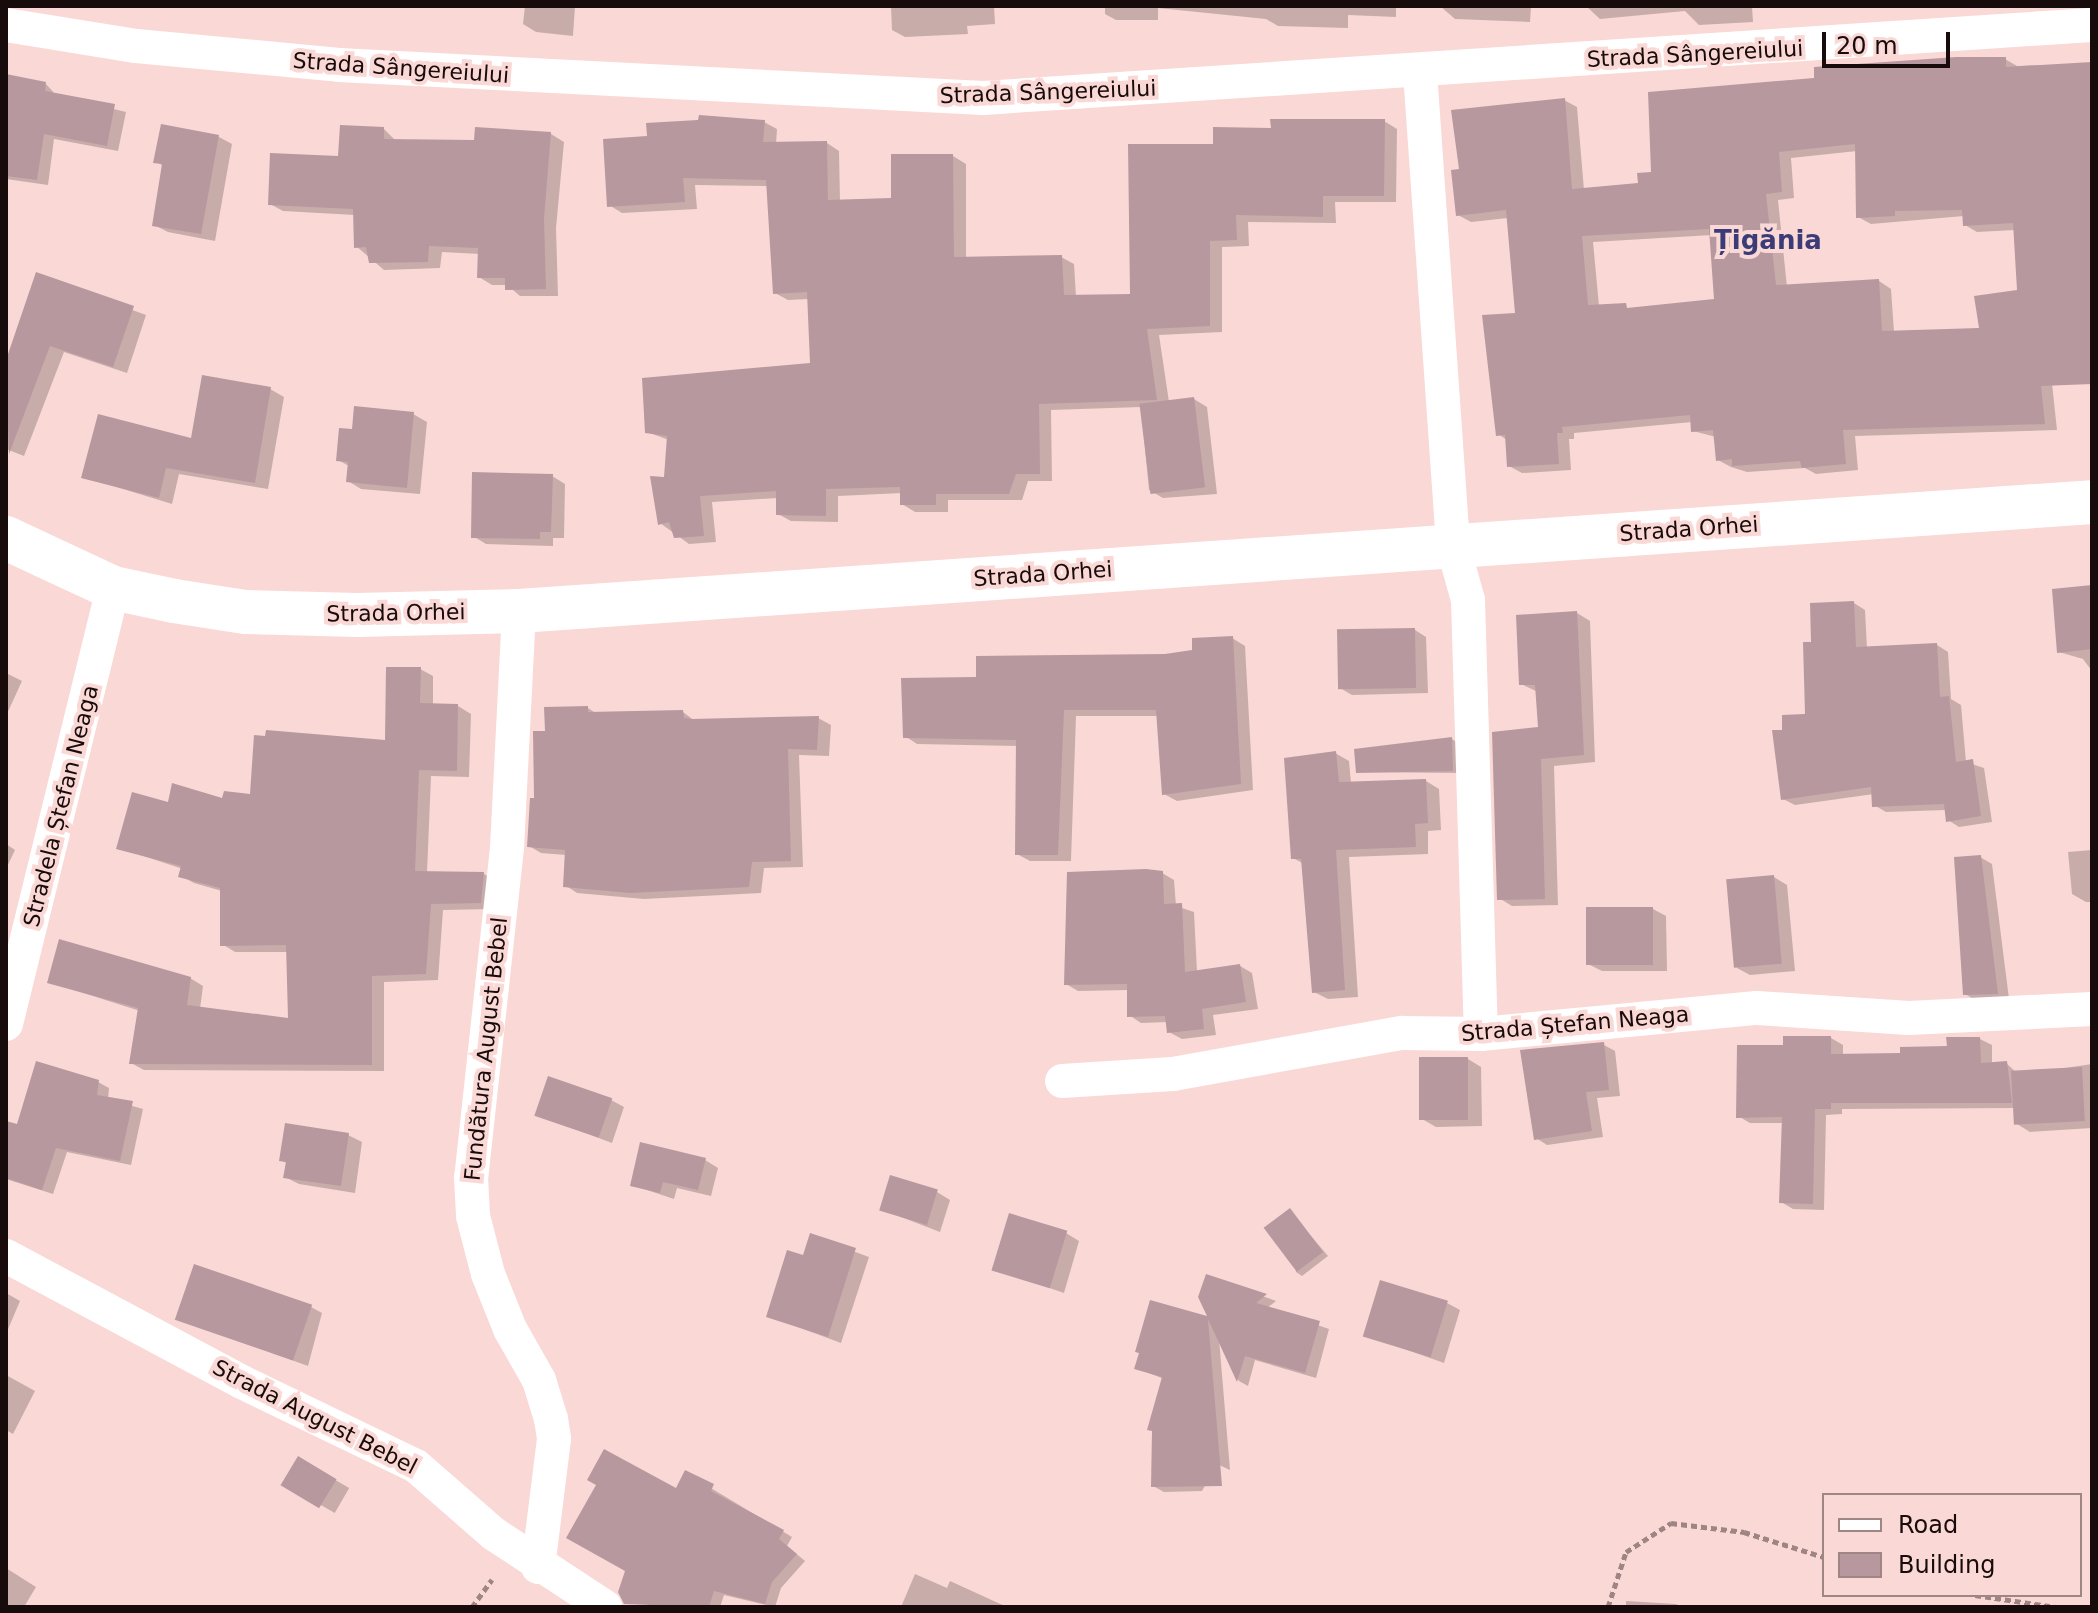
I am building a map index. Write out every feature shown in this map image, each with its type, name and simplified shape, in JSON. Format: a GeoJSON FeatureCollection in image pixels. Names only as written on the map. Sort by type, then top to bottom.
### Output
{"type":"FeatureCollection","features":[{"type":"Feature","properties":{"kind":"street","name":"Strada Sângereiului"},"geometry":{"type":"LineString","coordinates":[[6,25],[136,46],[325,64],[983,98],[1420,72],[2092,25]]}},
{"type":"Feature","properties":{"kind":"street"},"geometry":{"type":"LineString","coordinates":[[1420,72],[1453,546],[1468,600],[1481,1034]]}},
{"type":"Feature","properties":{"kind":"street","name":"Strada Orhei"},"geometry":{"type":"LineString","coordinates":[[6,538],[113,588],[245,612],[519,611],[2092,502]]}},
{"type":"Feature","properties":{"kind":"street","name":"Stradela Ștefan Neaga"},"geometry":{"type":"LineString","coordinates":[[6,1024],[113,588]]}},
{"type":"Feature","properties":{"kind":"street","name":"Fundătura August Bebel"},"geometry":{"type":"LineString","coordinates":[[519,611],[507,848],[471,1177],[473,1216],[488,1274],[510,1329],[539,1380],[551,1419],[554,1439],[538,1567]]}},
{"type":"Feature","properties":{"kind":"street","name":"Strada Ștefan Neaga"},"geometry":{"type":"LineString","coordinates":[[1062,1081],[1173,1074],[1402,1033],[1481,1034],[1757,1008],[1909,1018],[2092,1009]]}},
{"type":"Feature","properties":{"kind":"street","name":"Strada August Bebel"},"geometry":{"type":"LineString","coordinates":[[6,1256],[242,1382],[416,1466],[538,1567],[605,1607]]}},
{"type":"Feature","properties":{"kind":"path"},"geometry":{"type":"LineString","coordinates":[[1608,1607],[1626,1552],[1671,1523],[1744,1532],[1822,1556]]}},
{"type":"Feature","properties":{"kind":"path"},"geometry":{"type":"LineString","coordinates":[[1988,1597],[2056,1607]]}},
{"type":"Feature","properties":{"kind":"building"},"geometry":{"type":"Polygon","coordinates":[[[1956,57],[2006,57],[2006,67],[2092,62],[2092,384],[2041,386],[2045,424],[1843,430],[1846,464],[1802,468],[1800,461],[1732,466],[1732,459],[1716,461],[1713,430],[1691,432],[1690,415],[1562,427],[1563,433],[1557,433],[1559,464],[1507,467],[1505,435],[1496,436],[1482,315],[1515,313],[1506,210],[1456,216],[1451,170],[1459,169],[1451,110],[1565,98],[1572,189],[1638,183],[1637,173],[1651,172],[1648,92],[1814,78],[1814,67],[1956,57]],[[1855,144],[1779,152],[1782,192],[1766,194],[1776,285],[1879,279],[1882,331],[1979,328],[1974,296],[2017,290],[2013,223],[1963,226],[1962,210],[1895,211],[1895,216],[1856,218],[1855,144]],[[1709,229],[1582,236],[1588,305],[1626,303],[1627,308],[1714,299],[1709,229]]]}},
{"type":"Feature","properties":{"kind":"building"},"geometry":{"type":"Polygon","coordinates":[[[6,74],[46,82],[45,91],[115,104],[107,146],[44,134],[37,180],[6,176],[6,74]]]}},
{"type":"Feature","properties":{"kind":"building"},"geometry":{"type":"Polygon","coordinates":[[[699,115],[765,120],[763,142],[827,141],[828,200],[891,198],[891,154],[953,154],[954,257],[1062,255],[1064,295],[1130,294],[1128,144],[1213,144],[1213,127],[1271,128],[1270,119],[1385,119],[1384,196],[1323,196],[1323,217],[1236,215],[1237,240],[1210,241],[1210,326],[1147,329],[1157,400],[1039,404],[1040,474],[1016,474],[1009,494],[936,494],[936,505],[900,505],[900,487],[826,489],[826,516],[776,515],[776,491],[700,496],[704,536],[674,538],[669,522],[658,525],[650,476],[664,477],[667,436],[645,433],[642,378],[810,363],[807,292],[773,294],[766,180],[683,178],[685,202],[607,207],[603,139],[647,136],[646,123],[698,120],[699,115]]]}},
{"type":"Feature","properties":{"kind":"building"},"geometry":{"type":"Polygon","coordinates":[[[161,124],[219,135],[201,234],[152,226],[162,164],[153,163],[161,124]]]}},
{"type":"Feature","properties":{"kind":"building"},"geometry":{"type":"Polygon","coordinates":[[[340,125],[384,127],[384,139],[474,140],[475,127],[551,132],[544,219],[546,289],[505,290],[505,278],[477,278],[478,248],[429,246],[428,262],[369,263],[366,247],[354,248],[353,209],[268,205],[270,153],[338,156],[340,125]]]}},
{"type":"Feature","properties":{"kind":"building"},"geometry":{"type":"Polygon","coordinates":[[[36,272],[134,306],[113,367],[50,346],[9,454],[6,360],[36,272]]]}},
{"type":"Feature","properties":{"kind":"building"},"geometry":{"type":"Polygon","coordinates":[[[202,375],[271,387],[255,483],[166,468],[159,498],[81,478],[98,414],[191,438],[202,375]]]}},
{"type":"Feature","properties":{"kind":"building"},"geometry":{"type":"Polygon","coordinates":[[[1194,397],[1205,487],[1151,494],[1139,404],[1194,397]]]}},
{"type":"Feature","properties":{"kind":"building"},"geometry":{"type":"Polygon","coordinates":[[[354,406],[414,412],[407,488],[346,482],[348,462],[336,461],[339,428],[352,429],[354,406]]]}},
{"type":"Feature","properties":{"kind":"building"},"geometry":{"type":"Polygon","coordinates":[[[472,472],[553,474],[551,532],[540,532],[540,539],[471,538],[472,472]]]}},
{"type":"Feature","properties":{"kind":"building"},"geometry":{"type":"Polygon","coordinates":[[[2092,585],[2092,649],[2057,653],[2052,589],[2092,585]]]}},
{"type":"Feature","properties":{"kind":"building"},"geometry":{"type":"Polygon","coordinates":[[[1854,601],[1856,647],[1937,643],[1940,697],[1949,696],[1956,762],[1973,759],[1981,816],[1946,822],[1944,804],[1872,807],[1871,787],[1781,800],[1772,730],[1782,730],[1782,715],[1805,714],[1803,642],[1811,642],[1810,603],[1854,601]]]}},
{"type":"Feature","properties":{"kind":"building"},"geometry":{"type":"Polygon","coordinates":[[[1577,611],[1584,755],[1541,759],[1545,899],[1497,900],[1492,732],[1538,727],[1535,685],[1519,685],[1516,615],[1577,611]]]}},
{"type":"Feature","properties":{"kind":"building"},"geometry":{"type":"Polygon","coordinates":[[[1415,628],[1416,688],[1338,689],[1337,629],[1415,628]]]}},
{"type":"Feature","properties":{"kind":"building"},"geometry":{"type":"Polygon","coordinates":[[[1233,636],[1241,784],[1162,795],[1156,710],[1064,710],[1058,855],[1015,855],[1016,740],[903,738],[901,678],[976,677],[976,656],[1165,654],[1192,650],[1192,638],[1233,636]]]}},
{"type":"Feature","properties":{"kind":"building"},"geometry":{"type":"Polygon","coordinates":[[[386,667],[421,667],[420,703],[458,704],[457,771],[419,770],[415,871],[484,872],[481,903],[431,904],[426,974],[372,976],[372,1065],[129,1064],[138,1008],[47,983],[59,939],[191,977],[187,1005],[288,1018],[286,945],[220,946],[220,888],[178,877],[181,866],[116,849],[132,792],[168,802],[172,783],[222,798],[224,791],[250,794],[254,735],[265,736],[266,730],[385,740],[386,667]]]}},
{"type":"Feature","properties":{"kind":"building"},"geometry":{"type":"Polygon","coordinates":[[[588,706],[588,712],[683,710],[684,718],[692,719],[819,716],[817,750],[788,749],[791,861],[752,862],[749,887],[630,893],[563,887],[565,850],[527,847],[530,798],[534,798],[533,731],[545,731],[544,707],[588,706]]]}},
{"type":"Feature","properties":{"kind":"building"},"geometry":{"type":"Polygon","coordinates":[[[1452,737],[1453,771],[1356,773],[1354,749],[1452,737]]]}},
{"type":"Feature","properties":{"kind":"building"},"geometry":{"type":"Polygon","coordinates":[[[1336,751],[1339,782],[1426,779],[1428,823],[1415,824],[1416,847],[1336,850],[1345,990],[1312,993],[1301,859],[1291,859],[1284,758],[1336,751]]]}},
{"type":"Feature","properties":{"kind":"building"},"geometry":{"type":"Polygon","coordinates":[[[1981,855],[1998,994],[1963,995],[1954,857],[1981,855]]]}},
{"type":"Feature","properties":{"kind":"building"},"geometry":{"type":"Polygon","coordinates":[[[1163,871],[1164,904],[1182,903],[1185,972],[1240,964],[1246,1002],[1202,1009],[1204,1029],[1167,1033],[1165,1016],[1127,1017],[1127,984],[1064,985],[1067,872],[1163,871]]]}},
{"type":"Feature","properties":{"kind":"building"},"geometry":{"type":"Polygon","coordinates":[[[1774,875],[1782,964],[1734,968],[1726,879],[1774,875]]]}},
{"type":"Feature","properties":{"kind":"building"},"geometry":{"type":"Polygon","coordinates":[[[1586,907],[1653,907],[1653,965],[1586,965],[1586,907]]]}},
{"type":"Feature","properties":{"kind":"building"},"geometry":{"type":"Polygon","coordinates":[[[1783,1036],[1831,1036],[1831,1054],[1900,1053],[1900,1047],[1947,1046],[1946,1037],[1980,1037],[1981,1063],[2007,1061],[2012,1103],[1831,1103],[1831,1109],[1815,1109],[1813,1204],[1779,1203],[1782,1117],[1736,1118],[1737,1045],[1783,1045],[1783,1036]]]}},
{"type":"Feature","properties":{"kind":"building"},"geometry":{"type":"Polygon","coordinates":[[[1604,1042],[1609,1090],[1586,1092],[1592,1131],[1534,1140],[1520,1050],[1604,1042]]]}},
{"type":"Feature","properties":{"kind":"building"},"geometry":{"type":"Polygon","coordinates":[[[1419,1057],[1468,1057],[1468,1120],[1419,1120],[1419,1057]]]}},
{"type":"Feature","properties":{"kind":"building"},"geometry":{"type":"Polygon","coordinates":[[[36,1061],[99,1080],[97,1095],[133,1101],[120,1161],[56,1148],[42,1190],[6,1178],[6,1121],[17,1124],[36,1061]]]}},
{"type":"Feature","properties":{"kind":"building"},"geometry":{"type":"Polygon","coordinates":[[[2082,1067],[2085,1121],[2014,1125],[2011,1071],[2082,1067]]]}},
{"type":"Feature","properties":{"kind":"building"},"geometry":{"type":"Polygon","coordinates":[[[548,1076],[612,1098],[599,1138],[534,1116],[548,1076]]]}},
{"type":"Feature","properties":{"kind":"building"},"geometry":{"type":"Polygon","coordinates":[[[285,1123],[349,1133],[341,1186],[283,1178],[286,1162],[279,1161],[285,1123]]]}},
{"type":"Feature","properties":{"kind":"building"},"geometry":{"type":"Polygon","coordinates":[[[640,1142],[706,1158],[698,1190],[663,1182],[660,1193],[630,1186],[640,1142]]]}},
{"type":"Feature","properties":{"kind":"building"},"geometry":{"type":"Polygon","coordinates":[[[890,1175],[938,1190],[927,1225],[879,1210],[890,1175]]]}},
{"type":"Feature","properties":{"kind":"building"},"geometry":{"type":"Polygon","coordinates":[[[1290,1208],[1323,1252],[1297,1272],[1264,1228],[1290,1208]]]}},
{"type":"Feature","properties":{"kind":"building"},"geometry":{"type":"Polygon","coordinates":[[[1009,1213],[1067,1231],[1050,1288],[991,1270],[1009,1213]]]}},
{"type":"Feature","properties":{"kind":"building"},"geometry":{"type":"Polygon","coordinates":[[[810,1233],[856,1248],[828,1337],[766,1317],[787,1250],[803,1255],[810,1233]]]}},
{"type":"Feature","properties":{"kind":"building"},"geometry":{"type":"Polygon","coordinates":[[[194,1264],[312,1305],[293,1360],[175,1320],[194,1264]]]}},
{"type":"Feature","properties":{"kind":"building"},"geometry":{"type":"Polygon","coordinates":[[[1206,1274],[1267,1294],[1256,1303],[1320,1321],[1305,1373],[1245,1356],[1237,1382],[1208,1319],[1222,1486],[1151,1487],[1152,1431],[1147,1430],[1162,1377],[1134,1369],[1139,1353],[1135,1352],[1150,1300],[1207,1316],[1198,1297],[1206,1274]]]}},
{"type":"Feature","properties":{"kind":"building"},"geometry":{"type":"Polygon","coordinates":[[[1380,1280],[1448,1301],[1431,1357],[1363,1336],[1380,1280]]]}},
{"type":"Feature","properties":{"kind":"building"},"geometry":{"type":"Polygon","coordinates":[[[604,1449],[676,1488],[685,1470],[714,1484],[711,1491],[784,1530],[779,1539],[797,1554],[772,1582],[765,1604],[714,1591],[709,1607],[624,1604],[618,1592],[625,1571],[566,1538],[596,1485],[587,1480],[604,1449]]]}},
{"type":"Feature","properties":{"kind":"building"},"geometry":{"type":"Polygon","coordinates":[[[298,1456],[337,1479],[319,1508],[280,1485],[298,1456]]]}},
{"type":"Feature","properties":{"kind":"district","name":"Țigănia"},"geometry":{"type":"Point","coordinates":[1768,241]}}]}
